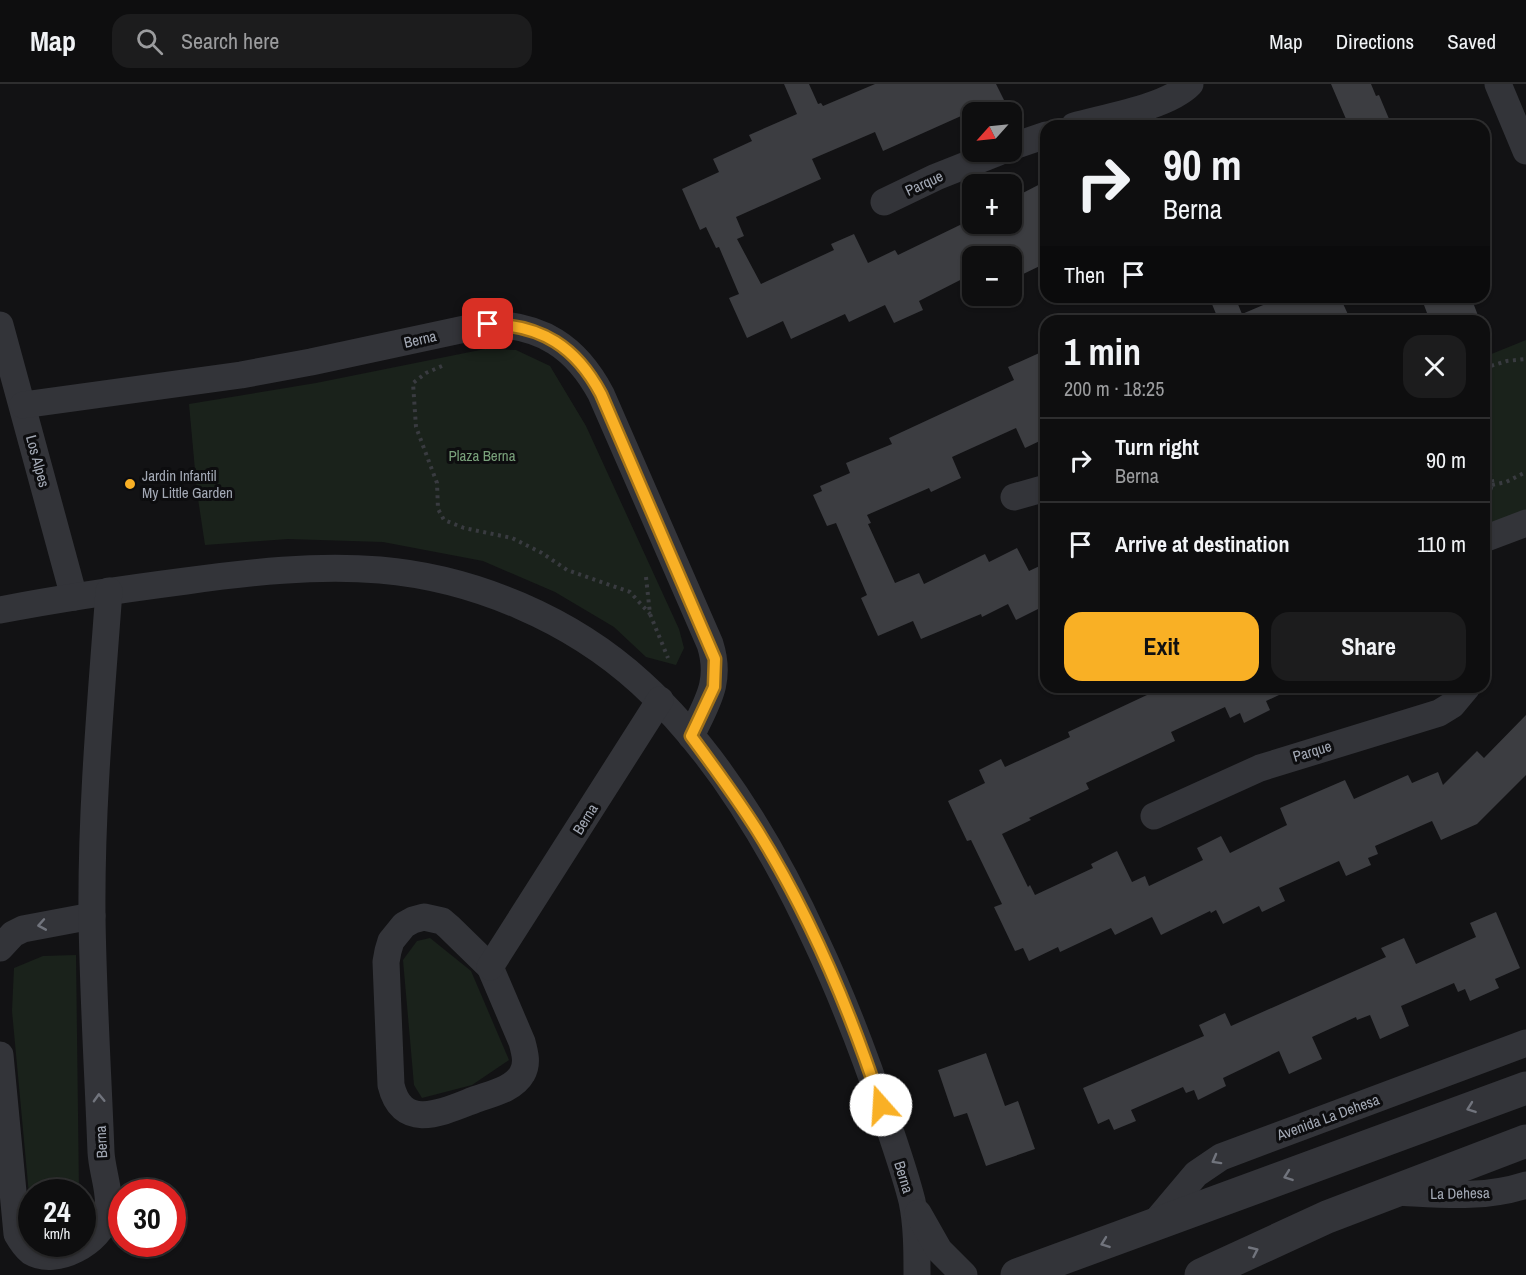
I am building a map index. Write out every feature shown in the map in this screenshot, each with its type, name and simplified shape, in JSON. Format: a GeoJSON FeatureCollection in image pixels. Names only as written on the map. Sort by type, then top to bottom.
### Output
{"type":"FeatureCollection","features":[{"type":"Feature","properties":{"kind":"street"},"geometry":{"type":"LineString","coordinates":[[1096,120],[1158,103],[1173,97],[1190,84]]}},
{"type":"Feature","properties":{"kind":"street"},"geometry":{"type":"LineString","coordinates":[[1498,84],[1526,151]]}},
{"type":"Feature","properties":{"kind":"street"},"geometry":{"type":"LineString","coordinates":[[1022,143],[1040,137]]}},
{"type":"Feature","properties":{"kind":"street","name":"Parque"},"geometry":{"type":"LineString","coordinates":[[884,202],[974,162]]}},
{"type":"Feature","properties":{"kind":"street","name":"Berna"},"geometry":{"type":"LineString","coordinates":[[23,405],[241,375],[488,324],[527,328],[548,337],[567,349],[580,362],[592,377],[601,394],[710,644],[715,659],[714,687],[691,736]]}},
{"type":"Feature","properties":{"kind":"street","name":"Los Alpes"},"geometry":{"type":"LineString","coordinates":[[0,325],[74,597]]}},
{"type":"Feature","properties":{"kind":"street"},"geometry":{"type":"LineString","coordinates":[[1014,497],[1040,490]]}},
{"type":"Feature","properties":{"kind":"street"},"geometry":{"type":"LineString","coordinates":[[1490,537],[1526,523]]}},
{"type":"Feature","properties":{"kind":"street","name":"Berna"},"geometry":{"type":"LineString","coordinates":[[0,610],[109,591],[240,573],[283,570],[382,570],[428,577],[473,588],[516,604],[580,637],[609,657],[660,700],[691,736],[726,782],[786,880],[834,979],[875,1086],[912,1202],[939,1250],[964,1275]]}},
{"type":"Feature","properties":{"kind":"street","name":"Berna"},"geometry":{"type":"LineString","coordinates":[[0,1055],[17,1234],[31,1252],[42,1256],[52,1256],[84,1246],[95,1238],[108,1214],[102,1156],[92,916],[96,786],[109,591]]}},
{"type":"Feature","properties":{"kind":"street","name":"Parque"},"geometry":{"type":"LineString","coordinates":[[1154,816],[1260,768],[1439,712],[1452,705],[1462,693]]}},
{"type":"Feature","properties":{"kind":"street","name":"Berna"},"geometry":{"type":"LineString","coordinates":[[490,967],[660,700]]}},
{"type":"Feature","properties":{"kind":"street"},"geometry":{"type":"LineString","coordinates":[[0,948],[13,934],[23,928],[92,916]]}},
{"type":"Feature","properties":{"kind":"street"},"geometry":{"type":"LineString","coordinates":[[424,917],[433,918],[449,927],[490,967],[525,1053],[522,1074],[506,1089],[444,1112],[419,1115],[408,1111],[399,1105],[391,1085],[386,962],[391,941],[404,925],[413,920],[424,917]]}},
{"type":"Feature","properties":{"kind":"street","name":"Avenida La Dehesa"},"geometry":{"type":"LineString","coordinates":[[1153,1225],[1196,1174],[1221,1157],[1526,1043]]}},
{"type":"Feature","properties":{"kind":"street","name":"Avenida La Dehesa"},"geometry":{"type":"LineString","coordinates":[[1033,1273],[1153,1225],[1526,1088]]}},
{"type":"Feature","properties":{"kind":"street"},"geometry":{"type":"LineString","coordinates":[[1201,1275],[1327,1217],[1526,1141]]}},
{"type":"Feature","properties":{"kind":"street","name":"La Dehesa"},"geometry":{"type":"LineString","coordinates":[[1392,1192],[1491,1194],[1526,1185]]}},
{"type":"Feature","properties":{"kind":"street","name":"Berna"},"geometry":{"type":"LineString","coordinates":[[912,1202],[917,1275]]}},
{"type":"Feature","properties":{"kind":"path"},"geometry":{"type":"LineString","coordinates":[[1490,366],[1526,359]]}},
{"type":"Feature","properties":{"kind":"path"},"geometry":{"type":"LineString","coordinates":[[450,362],[413,382],[416,427],[437,483],[438,509],[444,520],[464,528],[512,538],[542,553],[567,570],[630,592],[650,614]]}},
{"type":"Feature","properties":{"kind":"path"},"geometry":{"type":"LineString","coordinates":[[1492,485],[1506,482],[1526,472]]}},
{"type":"Feature","properties":{"kind":"path"},"geometry":{"type":"LineString","coordinates":[[1490,473],[1492,485],[1490,491]]}},
{"type":"Feature","properties":{"kind":"path"},"geometry":{"type":"LineString","coordinates":[[645,568],[650,614],[668,658]]}},
{"type":"Feature","properties":{"kind":"green space"},"geometry":{"type":"Polygon","coordinates":[[[1526,340],[1526,510],[1490,524],[1490,355],[1526,340]]]}},
{"type":"Feature","properties":{"kind":"green space","name":"Plaza Berna"},"geometry":{"type":"Polygon","coordinates":[[[485,349],[516,350],[550,366],[586,426],[679,629],[684,648],[676,665],[646,657],[614,627],[555,592],[483,561],[383,542],[288,539],[205,545],[197,492],[189,404],[316,383],[485,349]]]}},
{"type":"Feature","properties":{"kind":"green space"},"geometry":{"type":"Polygon","coordinates":[[[430,938],[471,971],[509,1060],[472,1085],[422,1098],[414,1085],[403,960],[417,941],[430,938]]]}},
{"type":"Feature","properties":{"kind":"green space"},"geometry":{"type":"Polygon","coordinates":[[[76,955],[79,1179],[28,1179],[12,1011],[14,968],[43,956],[76,955]]]}},
{"type":"Feature","properties":{"kind":"building"},"geometry":{"type":"Polygon","coordinates":[[[784,84],[809,84],[818,104],[821,103],[823,106],[875,84],[996,84],[1005,102],[962,102],[962,116],[883,151],[875,132],[812,159],[821,179],[736,217],[744,236],[737,239],[761,284],[834,250],[831,244],[854,234],[868,263],[895,250],[898,255],[962,224],[962,234],[1022,234],[1022,193],[1040,184],[1040,266],[1022,275],[1022,246],[962,246],[962,279],[919,301],[923,310],[894,323],[885,305],[849,322],[845,314],[791,339],[783,321],[747,338],[729,298],[739,294],[719,247],[716,248],[706,227],[700,230],[682,189],[719,172],[713,159],[752,141],[749,135],[797,114],[784,84]]]}},
{"type":"Feature","properties":{"kind":"building"},"geometry":{"type":"Polygon","coordinates":[[[1331,84],[1371,84],[1376,96],[1379,95],[1389,120],[1346,120],[1331,84]]]}},
{"type":"Feature","properties":{"kind":"building"},"geometry":{"type":"Polygon","coordinates":[[[1212,303],[1237,303],[1242,314],[1268,303],[1343,303],[1348,315],[1216,315],[1212,303]]]}},
{"type":"Feature","properties":{"kind":"building"},"geometry":{"type":"Polygon","coordinates":[[[1423,303],[1473,303],[1478,315],[1428,315],[1423,303]]]}},
{"type":"Feature","properties":{"kind":"building"},"geometry":{"type":"Polygon","coordinates":[[[1040,353],[1040,441],[1025,448],[1016,428],[952,457],[961,478],[931,492],[929,488],[867,515],[871,523],[868,524],[895,583],[919,573],[924,584],[985,554],[989,562],[1017,548],[1029,571],[1040,566],[1040,608],[1016,620],[1008,604],[982,617],[981,614],[921,639],[913,621],[878,636],[861,598],[867,595],[836,523],[827,526],[813,495],[822,491],[820,486],[850,473],[846,463],[892,444],[889,438],[1014,380],[1008,367],[1040,353]]]}},
{"type":"Feature","properties":{"kind":"building"},"geometry":{"type":"Polygon","coordinates":[[[1151,693],[1283,693],[1266,701],[1270,710],[1244,723],[1240,713],[1230,718],[1225,707],[1171,732],[1175,741],[1086,783],[1089,789],[1029,818],[1031,820],[1002,834],[1028,887],[1030,885],[1035,895],[1093,868],[1091,864],[1117,851],[1132,882],[1145,876],[1149,886],[1203,860],[1197,848],[1221,836],[1230,853],[1287,825],[1280,808],[1345,780],[1354,799],[1408,775],[1412,783],[1438,772],[1443,785],[1477,751],[1484,758],[1526,715],[1526,775],[1477,824],[1441,840],[1432,821],[1375,846],[1378,854],[1368,858],[1371,865],[1346,876],[1339,861],[1279,888],[1285,901],[1262,912],[1259,906],[1223,924],[1216,910],[1211,913],[1210,911],[1161,935],[1152,917],[1115,935],[1111,928],[1060,952],[1058,947],[1029,961],[1023,948],[1015,951],[994,907],[1002,904],[971,840],[967,841],[948,801],[985,783],[979,770],[1001,759],[1005,767],[1070,737],[1068,732],[1151,693]]]}},
{"type":"Feature","properties":{"kind":"building"},"geometry":{"type":"Polygon","coordinates":[[[1496,912],[1520,968],[1495,979],[1499,988],[1470,1001],[1465,989],[1458,992],[1454,983],[1401,1006],[1409,1026],[1380,1039],[1370,1015],[1357,1020],[1356,1017],[1312,1037],[1322,1059],[1289,1074],[1279,1051],[1223,1078],[1226,1086],[1198,1100],[1194,1090],[1186,1093],[1183,1087],[1131,1110],[1136,1121],[1114,1130],[1109,1119],[1098,1124],[1083,1088],[1204,1036],[1199,1025],[1225,1013],[1231,1026],[1386,957],[1381,948],[1404,938],[1416,964],[1476,937],[1470,923],[1496,912]]]}},
{"type":"Feature","properties":{"kind":"building"},"geometry":{"type":"Polygon","coordinates":[[[986,1053],[1005,1106],[1018,1101],[1035,1149],[986,1166],[967,1113],[954,1117],[938,1070],[986,1053]]]}},
{"type":"Feature","properties":{"kind":"place","name":"Jardin Infantil My Little Garden"},"geometry":{"type":"Point","coordinates":[130,484]}},
{"type":"Feature","properties":{"kind":"route"},"geometry":{"type":"LineString","coordinates":[[488,324],[527,328],[548,337],[567,349],[580,362],[592,377],[601,394],[715,659],[714,687],[691,736],[726,782],[786,880],[830,969],[881,1105]]}}]}
